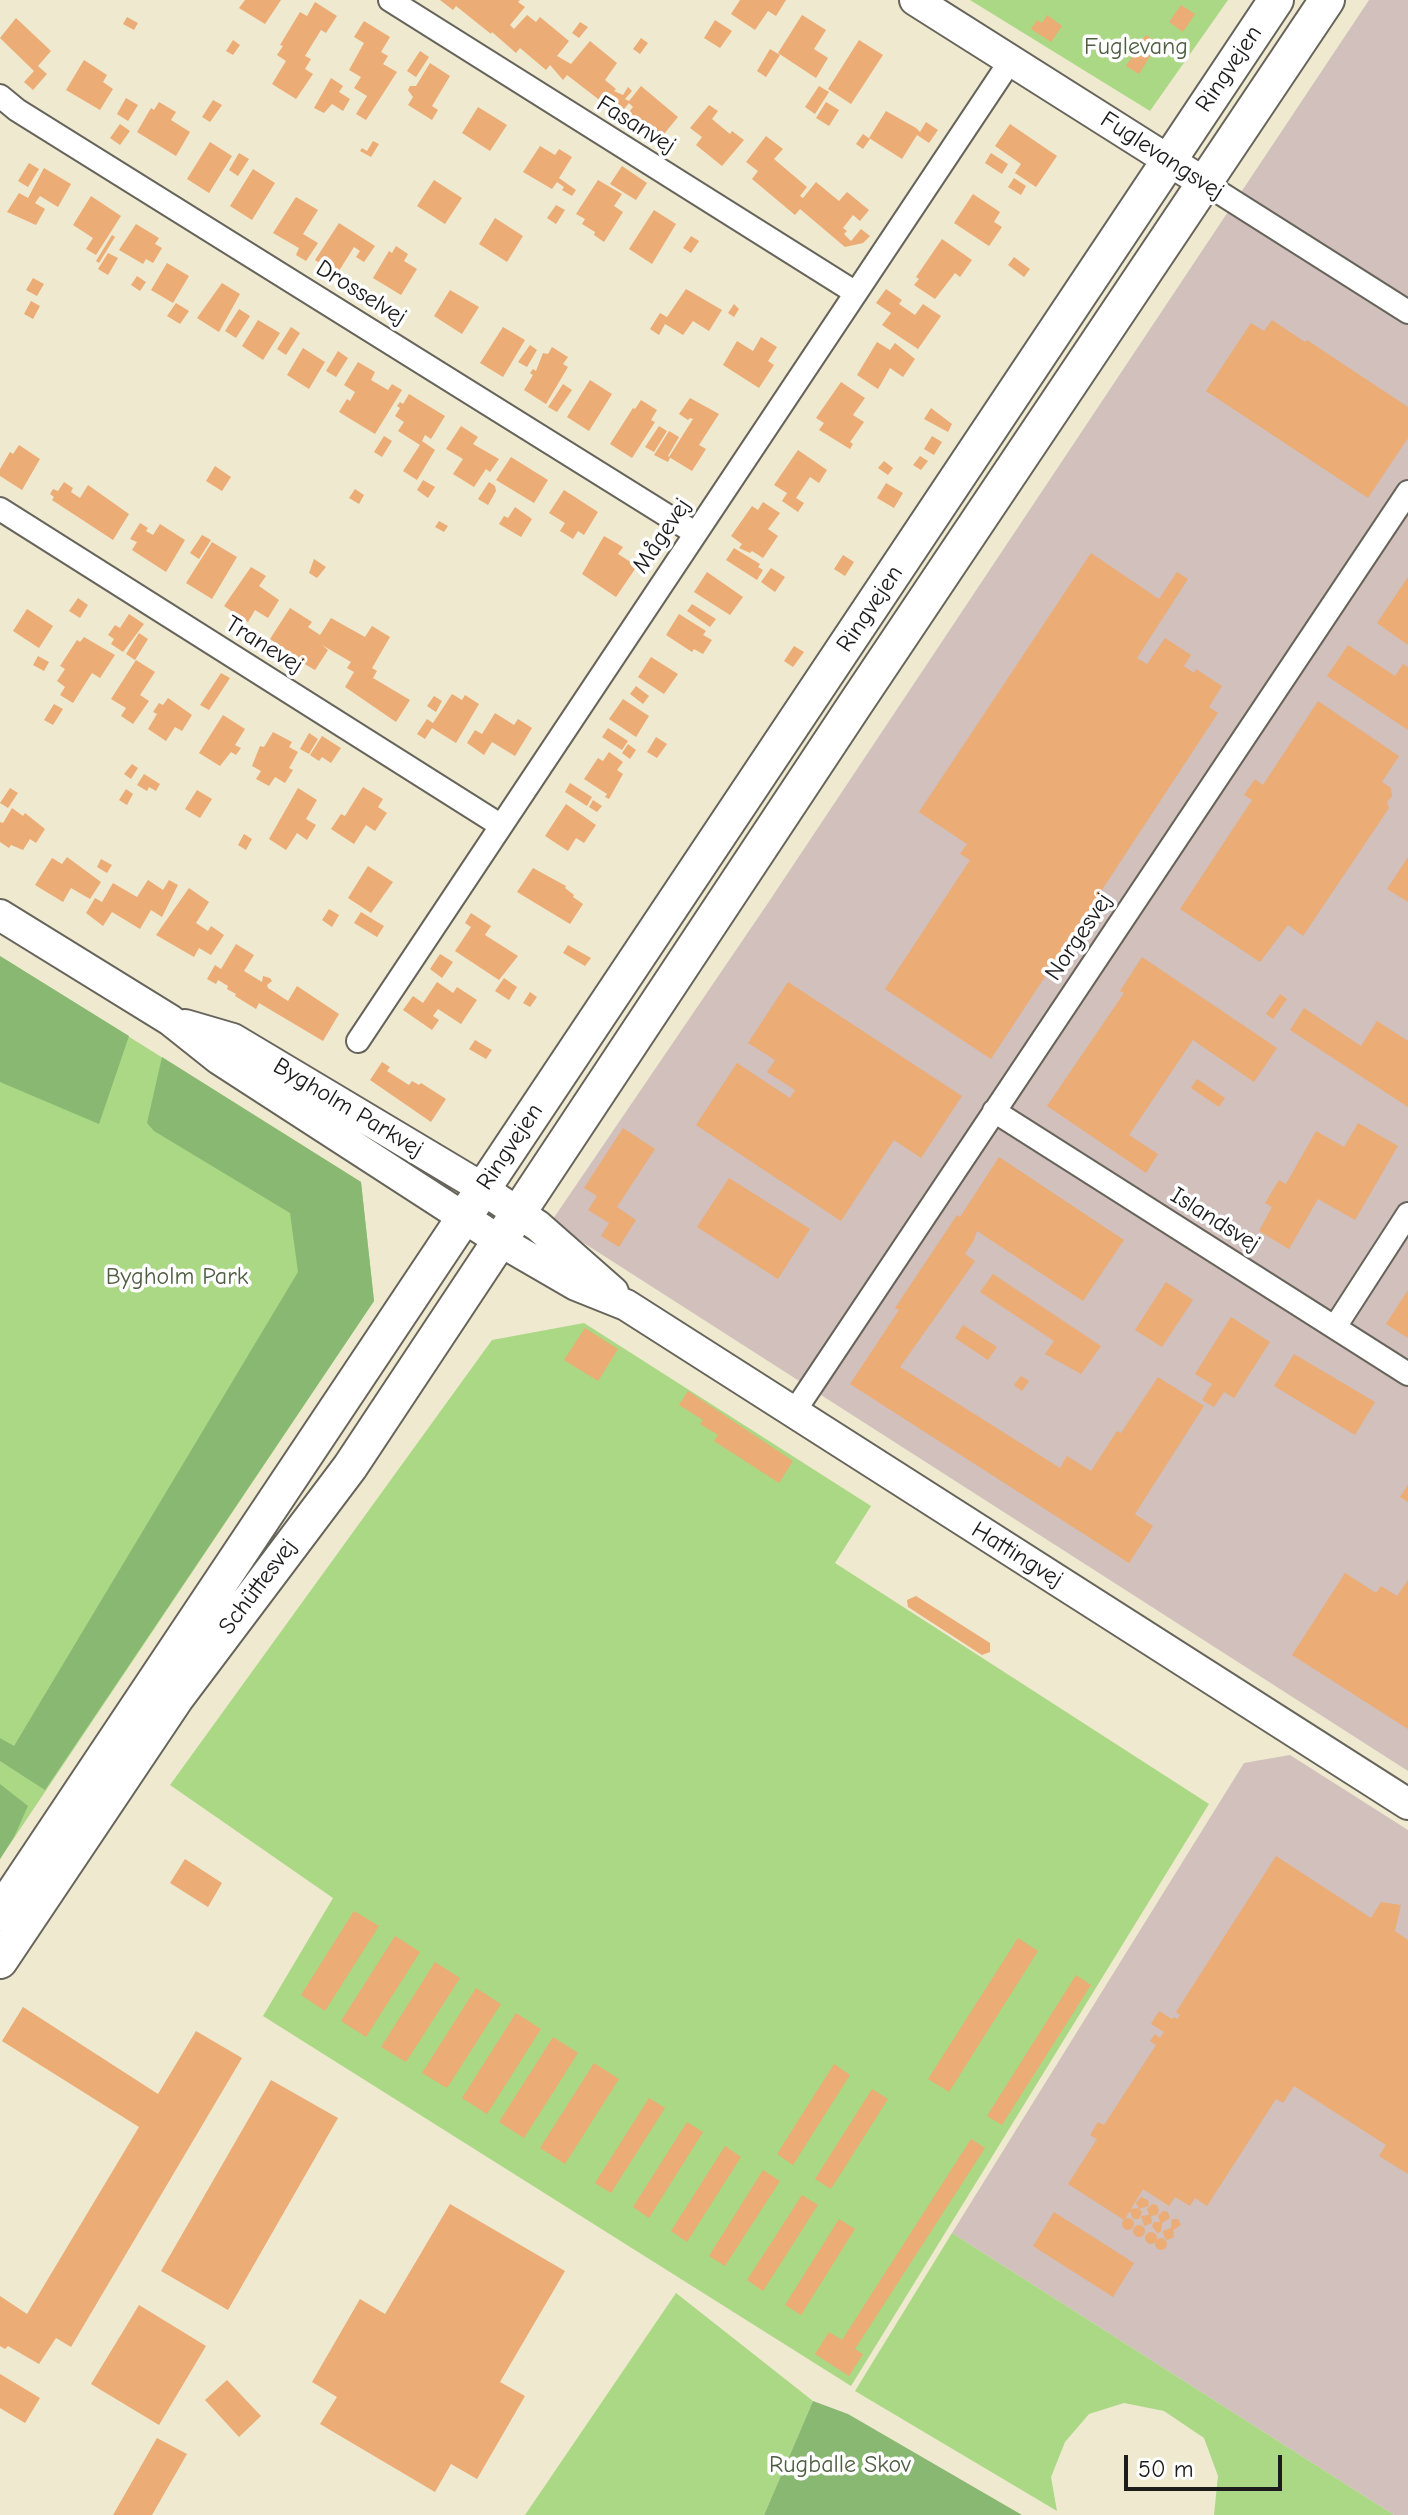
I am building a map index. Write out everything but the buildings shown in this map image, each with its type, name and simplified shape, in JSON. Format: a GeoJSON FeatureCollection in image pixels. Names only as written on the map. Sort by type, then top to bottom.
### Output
{"type":"FeatureCollection","features":[{"type":"Feature","properties":{"kind":"main road","name":"Ringvejen"},"geometry":{"type":"LineString","coordinates":[[464,1217],[1276,0]]}},
{"type":"Feature","properties":{"kind":"main road","name":"Ringvejen"},"geometry":{"type":"LineString","coordinates":[[509,1227],[1327,0]]}},
{"type":"Feature","properties":{"kind":"main road","name":"Schüttesvej"},"geometry":{"type":"LineString","coordinates":[[0,1913],[464,1217]]}},
{"type":"Feature","properties":{"kind":"main road","name":"Schüttesvej"},"geometry":{"type":"LineString","coordinates":[[0,1961],[185,1686],[350,1467],[509,1227]]}},
{"type":"Feature","properties":{"kind":"street","name":"Fasanvej"},"geometry":{"type":"LineString","coordinates":[[390,0],[856,293]]}},
{"type":"Feature","properties":{"kind":"street","name":"Fuglevangsvej"},"geometry":{"type":"LineString","coordinates":[[915,0],[1408,312]]}},
{"type":"Feature","properties":{"kind":"street","name":"Mågevej"},"geometry":{"type":"LineString","coordinates":[[358,1041],[1011,60]]}},
{"type":"Feature","properties":{"kind":"street","name":"Drosselvej"},"geometry":{"type":"LineString","coordinates":[[0,96],[17,110],[695,533]]}},
{"type":"Feature","properties":{"kind":"street","name":"Norgesvej"},"geometry":{"type":"LineString","coordinates":[[794,1412],[1408,492]]}},
{"type":"Feature","properties":{"kind":"street","name":"Tranevej"},"geometry":{"type":"LineString","coordinates":[[0,509],[500,825]]}},
{"type":"Feature","properties":{"kind":"street","name":"Bygholm Parkvej"},"geometry":{"type":"LineString","coordinates":[[0,915],[170,1020],[219,1059],[464,1217],[509,1227]]}},
{"type":"Feature","properties":{"kind":"street","name":"Bygholm Parkvej"},"geometry":{"type":"LineString","coordinates":[[170,1020],[233,1039],[482,1188],[509,1227]]}},
{"type":"Feature","properties":{"kind":"street","name":"Islandsvej"},"geometry":{"type":"LineString","coordinates":[[994,1111],[1408,1374]]}},
{"type":"Feature","properties":{"kind":"street"},"geometry":{"type":"LineString","coordinates":[[1335,1327],[1408,1214]]}},
{"type":"Feature","properties":{"kind":"street","name":"Hattingvej"},"geometry":{"type":"LineString","coordinates":[[509,1227],[538,1226],[597,1275],[626,1305],[1408,1804]]}},
{"type":"Feature","properties":{"kind":"shaded area"},"geometry":{"type":"Polygon","coordinates":[[[1369,0],[1408,0],[1408,1771],[551,1222],[768,903],[1369,0]]]}},
{"type":"Feature","properties":{"kind":"shaded area"},"geometry":{"type":"Polygon","coordinates":[[[1290,1755],[1408,1830],[1408,2515],[1394,2515],[952,2233],[1244,1763],[1290,1755]]]}},
{"type":"Feature","properties":{"kind":"green space","name":"Fuglevang"},"geometry":{"type":"Polygon","coordinates":[[[970,0],[1228,0],[1150,111],[970,0]]]}},
{"type":"Feature","properties":{"kind":"green space","name":"Bygholm Park"},"geometry":{"type":"Polygon","coordinates":[[[0,956],[361,1182],[374,1301],[0,1859],[0,956]]]}},
{"type":"Feature","properties":{"kind":"green space"},"geometry":{"type":"Polygon","coordinates":[[[0,956],[129,1036],[99,1124],[0,1082],[0,956]]]}},
{"type":"Feature","properties":{"kind":"green space"},"geometry":{"type":"Polygon","coordinates":[[[162,1057],[361,1182],[374,1301],[45,1790],[0,1761],[0,1738],[14,1746],[298,1272],[290,1213],[154,1131],[147,1123],[162,1057]]]}},
{"type":"Feature","properties":{"kind":"green space"},"geometry":{"type":"Polygon","coordinates":[[[584,1323],[871,1506],[835,1563],[1209,1804],[851,2386],[263,2016],[333,1898],[170,1785],[492,1340],[584,1323]]]}},
{"type":"Feature","properties":{"kind":"green space"},"geometry":{"type":"Polygon","coordinates":[[[0,1784],[28,1806],[0,1859],[0,1784]]]}},
{"type":"Feature","properties":{"kind":"green space"},"geometry":{"type":"Polygon","coordinates":[[[952,2233],[1394,2515],[1214,2515],[1218,2476],[1204,2438],[1164,2411],[1124,2403],[1089,2414],[1065,2442],[1051,2477],[1057,2511],[855,2391],[952,2233]]]}},
{"type":"Feature","properties":{"kind":"green space"},"geometry":{"type":"Polygon","coordinates":[[[676,2293],[813,2401],[764,2515],[525,2515],[676,2293]]]}},
{"type":"Feature","properties":{"kind":"green space","name":"Rugballe Skov"},"geometry":{"type":"Polygon","coordinates":[[[813,2401],[848,2414],[1022,2515],[764,2515],[813,2401]]]}}]}
